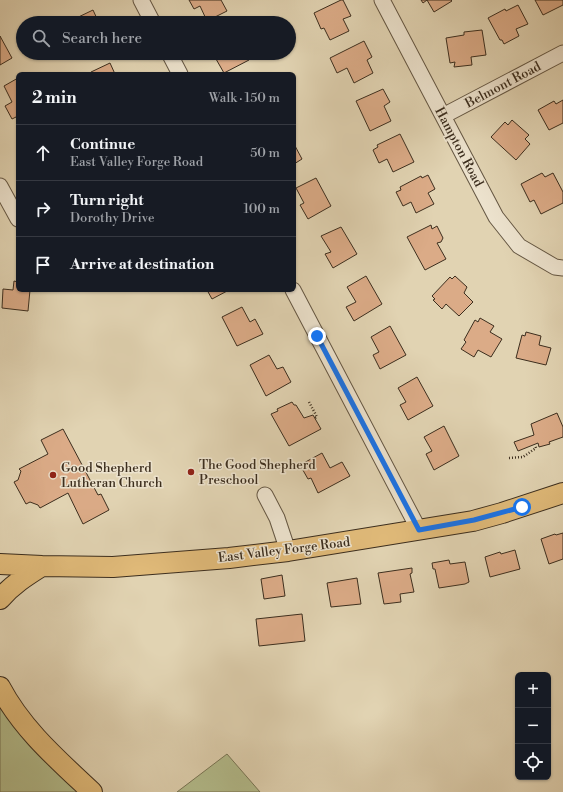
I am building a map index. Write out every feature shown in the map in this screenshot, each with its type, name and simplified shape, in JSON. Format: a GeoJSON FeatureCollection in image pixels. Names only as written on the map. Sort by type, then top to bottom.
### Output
{"type":"FeatureCollection","features":[{"type":"Feature","properties":{"kind":"main road","name":"East Valley Forge Road"},"geometry":{"type":"LineString","coordinates":[[0,564],[113,567],[288,551],[419,530],[488,517],[563,493]]}},
{"type":"Feature","properties":{"kind":"main road"},"geometry":{"type":"LineString","coordinates":[[0,599],[19,580],[42,566]]}},
{"type":"Feature","properties":{"kind":"main road"},"geometry":{"type":"LineString","coordinates":[[0,687],[12,708],[38,740],[92,792]]}},
{"type":"Feature","properties":{"kind":"street"},"geometry":{"type":"LineString","coordinates":[[141,0],[149,16]]}},
{"type":"Feature","properties":{"kind":"street","name":"Hampton Road"},"geometry":{"type":"LineString","coordinates":[[382,0],[496,217],[519,246],[556,267],[563,268]]}},
{"type":"Feature","properties":{"kind":"street","name":"Belmont Road"},"geometry":{"type":"LineString","coordinates":[[443,116],[563,53]]}},
{"type":"Feature","properties":{"kind":"street"},"geometry":{"type":"LineString","coordinates":[[173,60],[179,72]]}},
{"type":"Feature","properties":{"kind":"street"},"geometry":{"type":"LineString","coordinates":[[0,186],[16,215]]}},
{"type":"Feature","properties":{"kind":"street"},"geometry":{"type":"LineString","coordinates":[[294,292],[419,530]]}},
{"type":"Feature","properties":{"kind":"street"},"geometry":{"type":"LineString","coordinates":[[265,495],[277,518],[288,551]]}},
{"type":"Feature","properties":{"kind":"path"},"geometry":{"type":"LineString","coordinates":[[308,402],[317,417],[315,418]]}},
{"type":"Feature","properties":{"kind":"path"},"geometry":{"type":"LineString","coordinates":[[509,458],[523,457],[536,448],[535,445]]}},
{"type":"Feature","properties":{"kind":"green space"},"geometry":{"type":"Polygon","coordinates":[[[0,687],[92,792],[0,792],[0,687]]]}},
{"type":"Feature","properties":{"kind":"green space"},"geometry":{"type":"Polygon","coordinates":[[[227,754],[260,792],[177,792],[227,754]]]}},
{"type":"Feature","properties":{"kind":"building"},"geometry":{"type":"Polygon","coordinates":[[[189,0],[221,0],[227,11],[217,16],[205,16],[200,6],[194,9],[189,0]]]}},
{"type":"Feature","properties":{"kind":"building"},"geometry":{"type":"Polygon","coordinates":[[[343,0],[351,16],[343,19],[349,31],[330,40],[324,28],[321,29],[314,13],[343,0]]]}},
{"type":"Feature","properties":{"kind":"building"},"geometry":{"type":"Polygon","coordinates":[[[427,0],[451,0],[452,1],[434,12],[427,0]]]}},
{"type":"Feature","properties":{"kind":"building"},"geometry":{"type":"Polygon","coordinates":[[[535,0],[563,0],[563,5],[543,15],[535,0]]]}},
{"type":"Feature","properties":{"kind":"building"},"geometry":{"type":"Polygon","coordinates":[[[518,5],[528,24],[516,29],[519,36],[504,44],[502,40],[500,40],[488,18],[505,9],[506,11],[518,5]]]}},
{"type":"Feature","properties":{"kind":"building"},"geometry":{"type":"Polygon","coordinates":[[[93,10],[96,16],[80,16],[93,10]]]}},
{"type":"Feature","properties":{"kind":"building"},"geometry":{"type":"Polygon","coordinates":[[[482,30],[486,55],[471,57],[472,65],[454,67],[455,62],[450,63],[446,38],[464,35],[464,32],[482,30]]]}},
{"type":"Feature","properties":{"kind":"building"},"geometry":{"type":"Polygon","coordinates":[[[0,36],[12,58],[0,65],[0,36]]]}},
{"type":"Feature","properties":{"kind":"building"},"geometry":{"type":"Polygon","coordinates":[[[364,41],[372,57],[367,60],[373,73],[354,83],[347,68],[337,73],[330,58],[364,41]]]}},
{"type":"Feature","properties":{"kind":"building"},"geometry":{"type":"Polygon","coordinates":[[[217,60],[249,60],[226,72],[223,72],[217,60]]]}},
{"type":"Feature","properties":{"kind":"building"},"geometry":{"type":"Polygon","coordinates":[[[110,63],[114,72],[91,72],[110,63]]]}},
{"type":"Feature","properties":{"kind":"building"},"geometry":{"type":"Polygon","coordinates":[[[16,79],[16,117],[12,119],[5,106],[12,102],[4,86],[16,79]]]}},
{"type":"Feature","properties":{"kind":"building"},"geometry":{"type":"Polygon","coordinates":[[[383,89],[390,102],[384,106],[391,121],[370,131],[356,101],[383,89]]]}},
{"type":"Feature","properties":{"kind":"building"},"geometry":{"type":"Polygon","coordinates":[[[563,100],[563,123],[549,130],[538,110],[554,101],[556,104],[563,100]]]}},
{"type":"Feature","properties":{"kind":"building"},"geometry":{"type":"Polygon","coordinates":[[[512,120],[529,135],[525,139],[530,144],[516,160],[491,137],[505,122],[508,125],[512,120]]]}},
{"type":"Feature","properties":{"kind":"building"},"geometry":{"type":"Polygon","coordinates":[[[400,134],[414,162],[393,172],[387,159],[379,163],[373,150],[378,147],[377,145],[400,134]]]}},
{"type":"Feature","properties":{"kind":"building"},"geometry":{"type":"Polygon","coordinates":[[[296,148],[302,159],[296,163],[296,148]]]}},
{"type":"Feature","properties":{"kind":"building"},"geometry":{"type":"Polygon","coordinates":[[[542,173],[545,177],[553,173],[563,192],[563,203],[541,214],[534,200],[530,202],[521,184],[542,173]]]}},
{"type":"Feature","properties":{"kind":"building"},"geometry":{"type":"Polygon","coordinates":[[[428,175],[435,189],[428,193],[434,204],[416,213],[411,202],[403,206],[396,192],[401,190],[400,187],[421,176],[422,178],[428,175]]]}},
{"type":"Feature","properties":{"kind":"building"},"geometry":{"type":"Polygon","coordinates":[[[316,178],[331,206],[308,219],[300,205],[304,203],[296,188],[316,178]]]}},
{"type":"Feature","properties":{"kind":"building"},"geometry":{"type":"Polygon","coordinates":[[[431,225],[432,229],[437,226],[443,238],[441,242],[437,243],[446,259],[425,270],[407,237],[431,225]]]}},
{"type":"Feature","properties":{"kind":"building"},"geometry":{"type":"Polygon","coordinates":[[[341,227],[357,254],[333,268],[325,254],[331,252],[321,236],[341,227]]]}},
{"type":"Feature","properties":{"kind":"building"},"geometry":{"type":"Polygon","coordinates":[[[366,276],[382,304],[354,321],[346,307],[356,302],[347,287],[366,276]]]}},
{"type":"Feature","properties":{"kind":"building"},"geometry":{"type":"Polygon","coordinates":[[[455,276],[467,287],[464,293],[473,302],[459,316],[446,304],[442,309],[433,300],[435,299],[432,296],[450,277],[452,279],[455,276]]]}},
{"type":"Feature","properties":{"kind":"building"},"geometry":{"type":"Polygon","coordinates":[[[14,281],[16,282],[16,292],[30,292],[28,311],[2,308],[3,289],[13,290],[14,281]]]}},
{"type":"Feature","properties":{"kind":"building"},"geometry":{"type":"Polygon","coordinates":[[[208,292],[225,292],[212,299],[208,292]]]}},
{"type":"Feature","properties":{"kind":"building"},"geometry":{"type":"Polygon","coordinates":[[[242,307],[250,322],[255,319],[263,334],[237,346],[222,317],[242,307]]]}},
{"type":"Feature","properties":{"kind":"building"},"geometry":{"type":"Polygon","coordinates":[[[480,318],[494,326],[490,332],[502,339],[491,357],[478,350],[474,357],[461,349],[466,342],[464,340],[475,320],[478,322],[480,318]]]}},
{"type":"Feature","properties":{"kind":"building"},"geometry":{"type":"Polygon","coordinates":[[[390,326],[406,355],[380,369],[373,355],[379,352],[371,337],[390,326]]]}},
{"type":"Feature","properties":{"kind":"building"},"geometry":{"type":"Polygon","coordinates":[[[526,332],[541,336],[539,345],[551,348],[546,365],[516,358],[522,335],[525,336],[526,332]]]}},
{"type":"Feature","properties":{"kind":"building"},"geometry":{"type":"Polygon","coordinates":[[[269,355],[277,369],[283,367],[291,382],[266,396],[250,365],[269,355]]]}},
{"type":"Feature","properties":{"kind":"building"},"geometry":{"type":"Polygon","coordinates":[[[417,377],[433,406],[408,420],[400,405],[406,402],[398,388],[417,377]]]}},
{"type":"Feature","properties":{"kind":"building"},"geometry":{"type":"Polygon","coordinates":[[[292,402],[296,405],[304,418],[313,415],[321,429],[289,446],[271,414],[278,411],[277,409],[292,402]]]}},
{"type":"Feature","properties":{"kind":"building"},"geometry":{"type":"Polygon","coordinates":[[[557,413],[563,427],[563,437],[549,442],[550,444],[539,447],[538,443],[518,451],[514,442],[534,435],[531,424],[557,413]]]}},
{"type":"Feature","properties":{"kind":"building"},"geometry":{"type":"Polygon","coordinates":[[[444,426],[459,456],[434,470],[426,454],[432,451],[424,437],[444,426]]]}},
{"type":"Feature","properties":{"kind":"building","name":"Good Shepherd Lutheran Church"},"geometry":{"type":"Polygon","coordinates":[[[63,429],[98,495],[101,494],[109,510],[83,524],[68,493],[40,508],[38,505],[30,502],[26,504],[14,482],[18,480],[21,471],[19,469],[48,454],[41,440],[63,429]]]}},
{"type":"Feature","properties":{"kind":"building"},"geometry":{"type":"Polygon","coordinates":[[[322,453],[330,468],[342,462],[350,476],[318,493],[311,478],[308,479],[300,465],[322,453]]]}},
{"type":"Feature","properties":{"kind":"building"},"geometry":{"type":"Polygon","coordinates":[[[563,533],[563,559],[549,564],[541,539],[563,533]]]}},
{"type":"Feature","properties":{"kind":"building"},"geometry":{"type":"Polygon","coordinates":[[[515,550],[520,569],[490,577],[485,557],[500,552],[501,554],[515,550]]]}},
{"type":"Feature","properties":{"kind":"building"},"geometry":{"type":"Polygon","coordinates":[[[449,560],[450,564],[465,562],[469,582],[439,588],[435,569],[433,569],[432,563],[449,560]]]}},
{"type":"Feature","properties":{"kind":"building"},"geometry":{"type":"Polygon","coordinates":[[[412,568],[412,573],[410,574],[414,592],[400,594],[401,602],[384,604],[378,573],[412,568]]]}},
{"type":"Feature","properties":{"kind":"building"},"geometry":{"type":"Polygon","coordinates":[[[282,575],[285,596],[264,599],[261,579],[282,575]]]}},
{"type":"Feature","properties":{"kind":"building"},"geometry":{"type":"Polygon","coordinates":[[[357,578],[361,604],[331,607],[327,583],[357,578]]]}},
{"type":"Feature","properties":{"kind":"building"},"geometry":{"type":"Polygon","coordinates":[[[302,614],[305,641],[259,646],[256,619],[302,614]]]}},
{"type":"Feature","properties":{"kind":"place","name":"The Good Shepherd Preschool"},"geometry":{"type":"Point","coordinates":[191,472]}},
{"type":"Feature","properties":{"kind":"place","name":"Good Shepherd Lutheran Church"},"geometry":{"type":"Point","coordinates":[53,475]}},
{"type":"Feature","properties":{"kind":"route"},"geometry":{"type":"LineString","coordinates":[[317,336],[419,530],[448,526],[522,507]]}}]}
